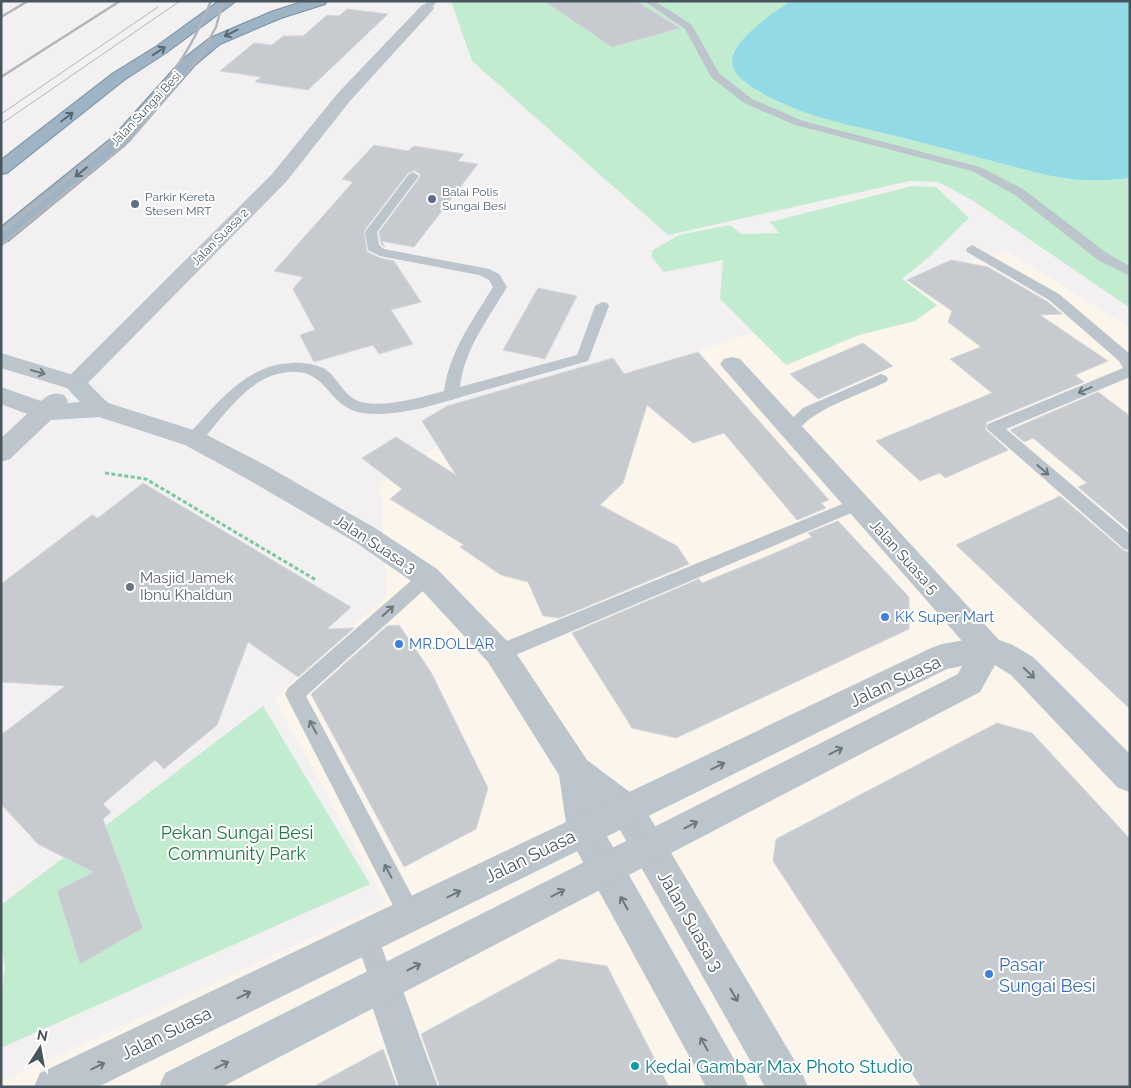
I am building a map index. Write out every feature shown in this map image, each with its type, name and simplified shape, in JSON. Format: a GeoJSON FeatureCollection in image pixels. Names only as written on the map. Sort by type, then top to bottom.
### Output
{"type":"FeatureCollection","features":[{"type":"Feature","properties":{"kind":"highway"},"geometry":{"type":"LineString","coordinates":[[1,168],[118,78],[229,1]]}},
{"type":"Feature","properties":{"kind":"highway","name":"Jalan Sungai Besi"},"geometry":{"type":"LineString","coordinates":[[1,237],[119,141],[189,62],[215,41],[276,15],[320,1]]}},
{"type":"Feature","properties":{"kind":"street","name":"Jalan Suasa 2"},"geometry":{"type":"LineString","coordinates":[[1,453],[75,383],[279,178],[344,97],[430,5]]}},
{"type":"Feature","properties":{"kind":"street","name":"Jalan Suasa 3"},"geometry":{"type":"LineString","coordinates":[[1,360],[75,383],[102,409]]}},
{"type":"Feature","properties":{"kind":"street","name":"Jalan Suasa 5"},"geometry":{"type":"LineString","coordinates":[[732,364],[988,649],[1002,654],[1022,666],[1130,777]]}},
{"type":"Feature","properties":{"kind":"street","name":"Jalan Suasa 3"},"geometry":{"type":"LineString","coordinates":[[1,395],[45,412],[102,409],[194,439],[258,473],[364,535],[427,577],[499,652],[575,771],[627,810],[788,1087]]}},
{"type":"Feature","properties":{"kind":"street","name":"Jalan Suasa"},"geometry":{"type":"LineString","coordinates":[[54,1087],[942,657],[988,649]]}},
{"type":"Feature","properties":{"kind":"street","name":"Jalan Suasa"},"geometry":{"type":"LineString","coordinates":[[179,1087],[969,683],[988,649]]}},
{"type":"Feature","properties":{"kind":"street"},"geometry":{"type":"LineString","coordinates":[[1097,742],[1130,760]]}},
{"type":"Feature","properties":{"kind":"street","name":"Jalan Suasa 3"},"geometry":{"type":"LineString","coordinates":[[575,771],[584,830],[728,1087]]}},
{"type":"Feature","properties":{"kind":"street"},"geometry":{"type":"LineString","coordinates":[[382,982],[419,1087]]}},
{"type":"Feature","properties":{"kind":"lane"},"geometry":{"type":"LineString","coordinates":[[648,1],[690,27],[715,75],[748,101],[799,123],[976,169],[1019,192],[1103,257],[1130,272]]}},
{"type":"Feature","properties":{"kind":"lane"},"geometry":{"type":"LineString","coordinates":[[413,176],[371,232],[373,246],[380,252],[476,270],[494,277],[498,280],[500,287],[460,354],[454,372],[451,394]]}},
{"type":"Feature","properties":{"kind":"lane"},"geometry":{"type":"LineString","coordinates":[[972,249],[1054,297],[1125,358],[1130,370],[994,428],[1130,544]]}},
{"type":"Feature","properties":{"kind":"lane"},"geometry":{"type":"LineString","coordinates":[[194,439],[242,388],[257,376],[290,366],[319,372],[347,403],[357,408],[396,406],[451,394],[583,358],[602,306]]}},
{"type":"Feature","properties":{"kind":"lane"},"geometry":{"type":"LineString","coordinates":[[790,428],[810,410],[881,379]]}},
{"type":"Feature","properties":{"kind":"lane"},"geometry":{"type":"LineString","coordinates":[[499,652],[857,504]]}},
{"type":"Feature","properties":{"kind":"lane"},"geometry":{"type":"LineString","coordinates":[[410,915],[295,694],[427,577]]}},
{"type":"Feature","properties":{"kind":"lane"},"geometry":{"type":"LineString","coordinates":[[367,936],[382,982]]}},
{"type":"Feature","properties":{"kind":"path"},"geometry":{"type":"LineString","coordinates":[[105,473],[146,479],[316,580]]}},
{"type":"Feature","properties":{"kind":"shaded area"},"geometry":{"type":"Polygon","coordinates":[[[1006,250],[1130,328],[1130,1087],[1,1087],[1,1082],[386,903],[274,698],[387,595],[380,483],[469,426],[1006,250]]]}},
{"type":"Feature","properties":{"kind":"green space"},"geometry":{"type":"Polygon","coordinates":[[[451,1],[791,1],[757,26],[733,53],[744,82],[760,92],[805,112],[1046,175],[1088,180],[1130,178],[1130,308],[972,200],[938,182],[910,181],[668,235],[472,61],[451,1]]]}},
{"type":"Feature","properties":{"kind":"green space"},"geometry":{"type":"Polygon","coordinates":[[[912,186],[936,187],[969,218],[929,257],[902,279],[937,305],[915,321],[859,335],[786,365],[720,299],[723,260],[664,272],[651,256],[653,250],[679,235],[730,225],[741,234],[779,233],[770,222],[912,186]]]}},
{"type":"Feature","properties":{"kind":"green space","name":"Pekan Sungai Besi Community Park"},"geometry":{"type":"Polygon","coordinates":[[[263,706],[370,884],[1,1048],[1,998],[5,966],[1,946],[1,905],[263,706]]]}},
{"type":"Feature","properties":{"kind":"water"},"geometry":{"type":"Polygon","coordinates":[[[791,1],[1130,1],[1130,178],[1088,180],[1046,175],[825,119],[796,109],[762,93],[741,79],[732,62],[734,54],[746,36],[755,27],[791,1]]]}},
{"type":"Feature","properties":{"kind":"building"},"geometry":{"type":"Polygon","coordinates":[[[544,1],[636,1],[680,28],[612,47],[544,1]]]}},
{"type":"Feature","properties":{"kind":"building"},"geometry":{"type":"Polygon","coordinates":[[[347,9],[388,14],[308,90],[255,82],[261,77],[220,71],[254,43],[272,45],[283,36],[303,36],[327,15],[339,16],[347,9]]]}},
{"type":"Feature","properties":{"kind":"building"},"geometry":{"type":"Polygon","coordinates":[[[374,145],[408,151],[414,146],[464,154],[458,161],[478,164],[414,247],[381,241],[385,247],[381,244],[379,232],[420,177],[420,174],[414,170],[408,173],[364,231],[367,252],[380,258],[394,261],[421,302],[391,310],[413,344],[379,354],[373,345],[314,362],[300,335],[315,330],[293,289],[303,277],[274,271],[353,182],[342,179],[374,145]]]}},
{"type":"Feature","properties":{"kind":"building"},"geometry":{"type":"Polygon","coordinates":[[[951,260],[988,267],[1048,302],[1062,314],[1040,315],[1108,361],[1075,375],[1084,382],[987,422],[985,429],[1008,450],[945,478],[940,473],[920,481],[876,441],[992,393],[950,359],[981,347],[948,322],[952,311],[907,280],[951,260]]]}},
{"type":"Feature","properties":{"kind":"building"},"geometry":{"type":"Polygon","coordinates":[[[538,288],[577,296],[545,359],[503,350],[538,288]]]}},
{"type":"Feature","properties":{"kind":"building"},"geometry":{"type":"Polygon","coordinates":[[[863,343],[893,366],[818,399],[790,374],[863,343]]]}},
{"type":"Feature","properties":{"kind":"building"},"geometry":{"type":"Polygon","coordinates":[[[698,352],[829,500],[821,503],[826,508],[797,520],[724,433],[693,443],[647,405],[623,483],[600,505],[677,546],[689,564],[559,618],[543,616],[528,582],[501,575],[460,547],[464,545],[390,499],[402,489],[362,458],[396,437],[456,475],[422,421],[447,406],[613,358],[624,374],[698,352]]]}},
{"type":"Feature","properties":{"kind":"building"},"geometry":{"type":"Polygon","coordinates":[[[1098,392],[1130,416],[1130,531],[1078,487],[1087,483],[1033,438],[1024,442],[1010,430],[1098,392]]]}},
{"type":"Feature","properties":{"kind":"building"},"geometry":{"type":"Polygon","coordinates":[[[143,483],[351,607],[327,629],[354,628],[298,677],[248,642],[217,725],[164,769],[155,760],[103,804],[111,812],[103,819],[143,928],[80,964],[57,891],[93,872],[38,844],[1,804],[1,735],[65,686],[1,682],[1,584],[92,515],[98,518],[143,483]]]}},
{"type":"Feature","properties":{"kind":"building"},"geometry":{"type":"Polygon","coordinates":[[[1060,496],[1123,550],[1130,553],[1130,709],[956,545],[1060,496]]]}},
{"type":"Feature","properties":{"kind":"building"},"geometry":{"type":"Polygon","coordinates":[[[838,521],[909,597],[909,629],[676,738],[632,728],[572,633],[699,579],[702,583],[768,556],[812,537],[808,533],[838,521]]]}},
{"type":"Feature","properties":{"kind":"building"},"geometry":{"type":"Polygon","coordinates":[[[399,625],[431,672],[488,788],[476,829],[404,867],[311,694],[387,626],[399,625]]]}},
{"type":"Feature","properties":{"kind":"building","name":"Pasar Sungai Besi"},"geometry":{"type":"Polygon","coordinates":[[[997,723],[1032,733],[1130,839],[1130,1087],[921,1087],[773,861],[776,839],[997,723]]]}},
{"type":"Feature","properties":{"kind":"building"},"geometry":{"type":"Polygon","coordinates":[[[559,959],[607,966],[669,1087],[440,1087],[421,1034],[559,959]]]}},
{"type":"Feature","properties":{"kind":"building"},"geometry":{"type":"Polygon","coordinates":[[[383,1049],[397,1087],[313,1087],[383,1049]]]}},
{"type":"Feature","properties":{"kind":"tram line"},"geometry":{"type":"LineString","coordinates":[[1,124],[180,1]]}},
{"type":"Feature","properties":{"kind":"tram line"},"geometry":{"type":"LineString","coordinates":[[1,114],[158,7]]}},
{"type":"Feature","properties":{"kind":"railway"},"geometry":{"type":"LineString","coordinates":[[1,17],[28,1]]}},
{"type":"Feature","properties":{"kind":"railway"},"geometry":{"type":"LineString","coordinates":[[1,77],[120,1]]}},
{"type":"Feature","properties":{"kind":"railway"},"geometry":{"type":"LineString","coordinates":[[71,176],[140,112],[170,76],[197,32],[211,1]]}},
{"type":"Feature","properties":{"kind":"railway"},"geometry":{"type":"LineString","coordinates":[[86,176],[129,141],[198,60],[216,27],[223,1]]}},
{"type":"Feature","properties":{"kind":"railway"},"geometry":{"type":"LineString","coordinates":[[1,232],[72,175]]}},
{"type":"Feature","properties":{"kind":"railway"},"geometry":{"type":"LineString","coordinates":[[1,245],[87,175]]}},
{"type":"Feature","properties":{"kind":"place","name":"Balai Polis Sungai Besi"},"geometry":{"type":"Point","coordinates":[432,199]}},
{"type":"Feature","properties":{"kind":"place","name":"Parkir Kereta Stesen MRT"},"geometry":{"type":"Point","coordinates":[135,204]}},
{"type":"Feature","properties":{"kind":"place","name":"Masjid Jamek Ibnu Khaldun"},"geometry":{"type":"Point","coordinates":[130,587]}},
{"type":"Feature","properties":{"kind":"place","name":"KK Super Mart"},"geometry":{"type":"Point","coordinates":[885,617]}},
{"type":"Feature","properties":{"kind":"place","name":"MR.DOLLAR"},"geometry":{"type":"Point","coordinates":[399,644]}},
{"type":"Feature","properties":{"kind":"place","name":"Pasar Sungai Besi"},"geometry":{"type":"Point","coordinates":[989,974]}},
{"type":"Feature","properties":{"kind":"place","name":"Kedai Gambar Max Photo Studio"},"geometry":{"type":"Point","coordinates":[635,1066]}}]}
